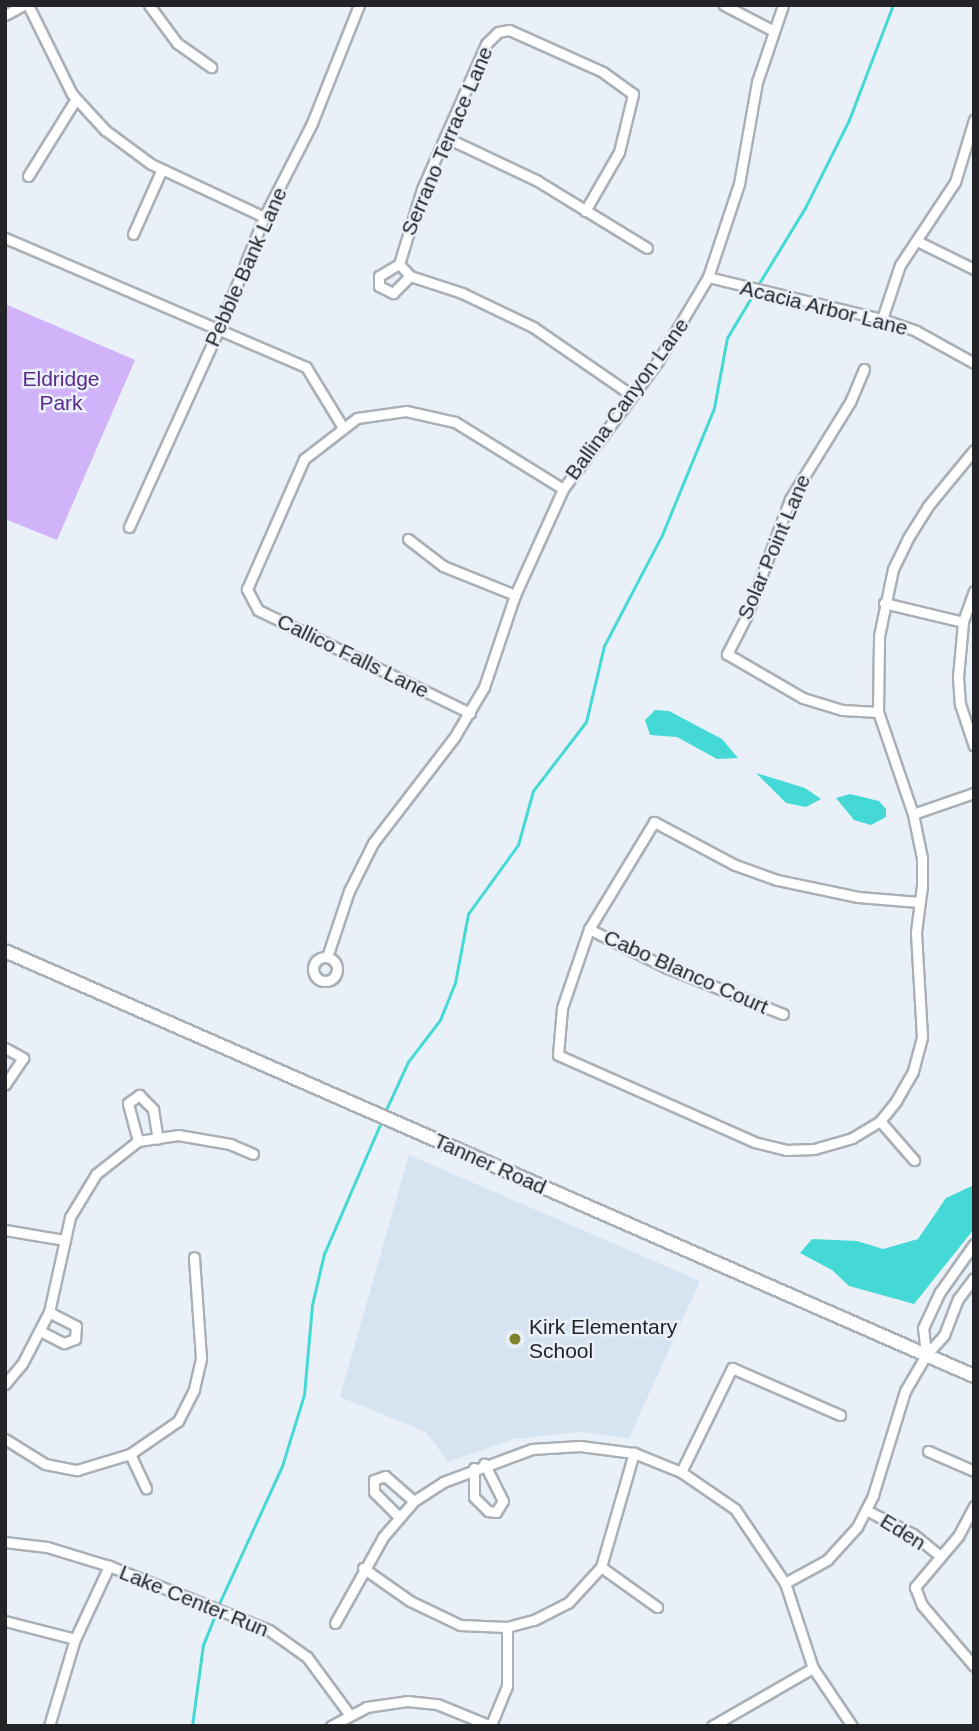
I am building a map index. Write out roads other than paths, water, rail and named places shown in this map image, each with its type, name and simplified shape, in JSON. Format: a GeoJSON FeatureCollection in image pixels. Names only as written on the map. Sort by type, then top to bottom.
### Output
{"type":"FeatureCollection","features":[{"type":"Feature","properties":{"kind":"main road","name":"Tanner Road"},"geometry":{"type":"LineString","coordinates":[[5,951],[974,1376]]}},
{"type":"Feature","properties":{"kind":"street"},"geometry":{"type":"LineString","coordinates":[[5,15],[26,5],[76,99],[123,146],[162,169],[264,217]]}},
{"type":"Feature","properties":{"kind":"street"},"geometry":{"type":"LineString","coordinates":[[149,5],[177,43],[211,66]]}},
{"type":"Feature","properties":{"kind":"street","name":"Pebble Bank Lane"},"geometry":{"type":"LineString","coordinates":[[129,527],[219,329],[264,217],[312,123],[359,5]]}},
{"type":"Feature","properties":{"kind":"street"},"geometry":{"type":"LineString","coordinates":[[724,5],[774,31]]}},
{"type":"Feature","properties":{"kind":"street","name":"Ballina Canyon Lane"},"geometry":{"type":"LineString","coordinates":[[327,957],[349,891],[373,843],[470,713],[488,677],[515,595],[562,489],[682,326],[708,277],[739,184],[757,82],[783,5]]}},
{"type":"Feature","properties":{"kind":"street","name":"Serrano Terrace Lane"},"geometry":{"type":"LineString","coordinates":[[404,270],[379,276],[379,286],[393,293],[404,270],[422,189],[486,44],[498,32],[509,30],[603,72],[627,87],[634,101],[619,152],[585,211]]}},
{"type":"Feature","properties":{"kind":"street"},"geometry":{"type":"LineString","coordinates":[[28,176],[76,99]]}},
{"type":"Feature","properties":{"kind":"street"},"geometry":{"type":"LineString","coordinates":[[882,319],[900,265],[955,182],[974,120]]}},
{"type":"Feature","properties":{"kind":"street"},"geometry":{"type":"LineString","coordinates":[[445,137],[496,159],[648,248]]}},
{"type":"Feature","properties":{"kind":"street"},"geometry":{"type":"LineString","coordinates":[[133,234],[162,169]]}},
{"type":"Feature","properties":{"kind":"street"},"geometry":{"type":"LineString","coordinates":[[5,238],[306,367],[342,426],[380,414],[431,414],[455,422],[562,489]]}},
{"type":"Feature","properties":{"kind":"street"},"geometry":{"type":"LineString","coordinates":[[917,241],[974,269]]}},
{"type":"Feature","properties":{"kind":"street"},"geometry":{"type":"LineString","coordinates":[[404,270],[497,308],[570,350],[630,394]]}},
{"type":"Feature","properties":{"kind":"street","name":"Acacia Arbor Lane"},"geometry":{"type":"LineString","coordinates":[[708,277],[782,299],[882,319],[916,331],[974,363]]}},
{"type":"Feature","properties":{"kind":"street","name":"Solar Point Lane"},"geometry":{"type":"LineString","coordinates":[[864,369],[850,402],[790,499],[746,617],[727,654],[803,698],[842,710],[878,712]]}},
{"type":"Feature","properties":{"kind":"street","name":"Callico Falls Lane"},"geometry":{"type":"LineString","coordinates":[[342,426],[304,459],[247,589],[258,610],[470,713]]}},
{"type":"Feature","properties":{"kind":"street"},"geometry":{"type":"LineString","coordinates":[[919,902],[858,897],[777,880],[735,865],[654,822],[589,929],[562,1008],[558,1055],[754,1142],[786,1150],[834,1144],[880,1121],[897,1101],[919,1056],[919,902],[922,858],[913,814],[878,712],[876,671],[884,603],[908,538],[928,506],[974,450]]}},
{"type":"Feature","properties":{"kind":"street"},"geometry":{"type":"LineString","coordinates":[[408,539],[443,566],[515,595]]}},
{"type":"Feature","properties":{"kind":"street"},"geometry":{"type":"LineString","coordinates":[[973,742],[957,677],[963,622],[974,591]]}},
{"type":"Feature","properties":{"kind":"street"},"geometry":{"type":"LineString","coordinates":[[884,603],[963,622]]}},
{"type":"Feature","properties":{"kind":"street"},"geometry":{"type":"LineString","coordinates":[[913,814],[974,793]]}},
{"type":"Feature","properties":{"kind":"street","name":"Cabo Blanco Court"},"geometry":{"type":"LineString","coordinates":[[589,929],[665,967],[783,1014]]}},
{"type":"Feature","properties":{"kind":"street"},"geometry":{"type":"LineString","coordinates":[[5,1048],[23,1058],[5,1085]]}},
{"type":"Feature","properties":{"kind":"street"},"geometry":{"type":"LineString","coordinates":[[138,1141],[128,1103],[139,1095],[153,1109],[158,1139]]}},
{"type":"Feature","properties":{"kind":"street"},"geometry":{"type":"LineString","coordinates":[[880,1121],[914,1160]]}},
{"type":"Feature","properties":{"kind":"street"},"geometry":{"type":"LineString","coordinates":[[5,1384],[40,1331],[49,1312],[70,1217],[96,1174],[138,1141],[205,1138],[253,1154]]}},
{"type":"Feature","properties":{"kind":"street"},"geometry":{"type":"LineString","coordinates":[[5,1230],[65,1240]]}},
{"type":"Feature","properties":{"kind":"street"},"geometry":{"type":"LineString","coordinates":[[926,1355],[923,1328],[940,1292],[974,1244]]}},
{"type":"Feature","properties":{"kind":"street"},"geometry":{"type":"LineString","coordinates":[[5,1439],[45,1464],[77,1470],[130,1454],[178,1421],[194,1389],[201,1358],[194,1257]]}},
{"type":"Feature","properties":{"kind":"street"},"geometry":{"type":"LineString","coordinates":[[785,1583],[827,1560],[844,1544],[866,1510],[905,1391],[926,1355],[944,1335],[958,1299],[974,1278]]}},
{"type":"Feature","properties":{"kind":"street"},"geometry":{"type":"LineString","coordinates":[[40,1331],[64,1343],[75,1339],[76,1326],[49,1312]]}},
{"type":"Feature","properties":{"kind":"street"},"geometry":{"type":"LineString","coordinates":[[681,1472],[732,1368],[744,1369],[840,1415]]}},
{"type":"Feature","properties":{"kind":"street"},"geometry":{"type":"LineString","coordinates":[[335,1623],[363,1568],[399,1517],[414,1501],[484,1464],[553,1447],[634,1453],[681,1472],[735,1508],[785,1583],[813,1668],[852,1726]]}},
{"type":"Feature","properties":{"kind":"street"},"geometry":{"type":"LineString","coordinates":[[928,1451],[974,1471]]}},
{"type":"Feature","properties":{"kind":"street"},"geometry":{"type":"LineString","coordinates":[[363,1568],[436,1615],[460,1625],[507,1627],[553,1612],[582,1590],[601,1567],[634,1453]]}},
{"type":"Feature","properties":{"kind":"street"},"geometry":{"type":"LineString","coordinates":[[130,1454],[146,1489]]}},
{"type":"Feature","properties":{"kind":"street"},"geometry":{"type":"LineString","coordinates":[[474,1468],[474,1497],[488,1511],[496,1511],[503,1501],[484,1464]]}},
{"type":"Feature","properties":{"kind":"street"},"geometry":{"type":"LineString","coordinates":[[399,1517],[374,1492],[374,1480],[385,1476],[414,1501]]}},
{"type":"Feature","properties":{"kind":"street"},"geometry":{"type":"LineString","coordinates":[[974,1506],[915,1587],[922,1605],[974,1666]]}},
{"type":"Feature","properties":{"kind":"street","name":"Eden"},"geometry":{"type":"LineString","coordinates":[[866,1510],[912,1534],[940,1556]]}},
{"type":"Feature","properties":{"kind":"street","name":"Lake Center Run"},"geometry":{"type":"LineString","coordinates":[[5,1542],[47,1548],[109,1566],[269,1630],[307,1657],[349,1714]]}},
{"type":"Feature","properties":{"kind":"street"},"geometry":{"type":"LineString","coordinates":[[49,1726],[75,1639],[109,1566]]}},
{"type":"Feature","properties":{"kind":"street"},"geometry":{"type":"LineString","coordinates":[[601,1567],[657,1607]]}},
{"type":"Feature","properties":{"kind":"street"},"geometry":{"type":"LineString","coordinates":[[5,1621],[75,1639]]}},
{"type":"Feature","properties":{"kind":"street"},"geometry":{"type":"LineString","coordinates":[[331,1726],[349,1714],[407,1701],[437,1704],[491,1726],[507,1686],[507,1627]]}},
{"type":"Feature","properties":{"kind":"street"},"geometry":{"type":"LineString","coordinates":[[712,1726],[813,1668]]}},
{"type":"Feature","properties":{"kind":"water"},"geometry":{"type":"Polygon","coordinates":[[[655,710],[669,711],[722,739],[738,758],[717,759],[677,737],[650,735],[645,720],[655,710]]]}},
{"type":"Feature","properties":{"kind":"water"},"geometry":{"type":"Polygon","coordinates":[[[756,773],[805,788],[821,799],[806,807],[786,803],[756,773]]]}},
{"type":"Feature","properties":{"kind":"water"},"geometry":{"type":"Polygon","coordinates":[[[850,794],[879,801],[886,809],[886,817],[871,825],[854,820],[836,798],[850,794]]]}},
{"type":"Feature","properties":{"kind":"water"},"geometry":{"type":"Polygon","coordinates":[[[974,1185],[974,1229],[914,1304],[849,1286],[832,1270],[800,1253],[812,1239],[857,1241],[883,1249],[918,1239],[946,1198],[974,1185]]]}},
{"type":"Feature","properties":{"kind":"waterway"},"geometry":{"type":"LineString","coordinates":[[758,285],[805,208],[849,120],[893,5]]}},
{"type":"Feature","properties":{"kind":"waterway"},"geometry":{"type":"LineString","coordinates":[[385,1112],[408,1062],[440,1020],[455,983],[468,914],[518,845],[533,791],[586,722],[604,646],[662,535],[714,408],[727,338],[755,291]]}},
{"type":"Feature","properties":{"kind":"waterway"},"geometry":{"type":"LineString","coordinates":[[218,1606],[282,1466],[304,1395],[312,1305],[324,1254],[381,1122]]}},
{"type":"Feature","properties":{"kind":"waterway"},"geometry":{"type":"LineString","coordinates":[[192,1726],[203,1645],[216,1612]]}},
{"type":"Feature","properties":{"kind":"place","name":"Kirk Elementary School"},"geometry":{"type":"Point","coordinates":[515,1339]}},
{"type":"Feature","properties":{"kind":"park label","name":"Eldridge Park"},"geometry":{"type":"Point","coordinates":[61,391]}}]}
